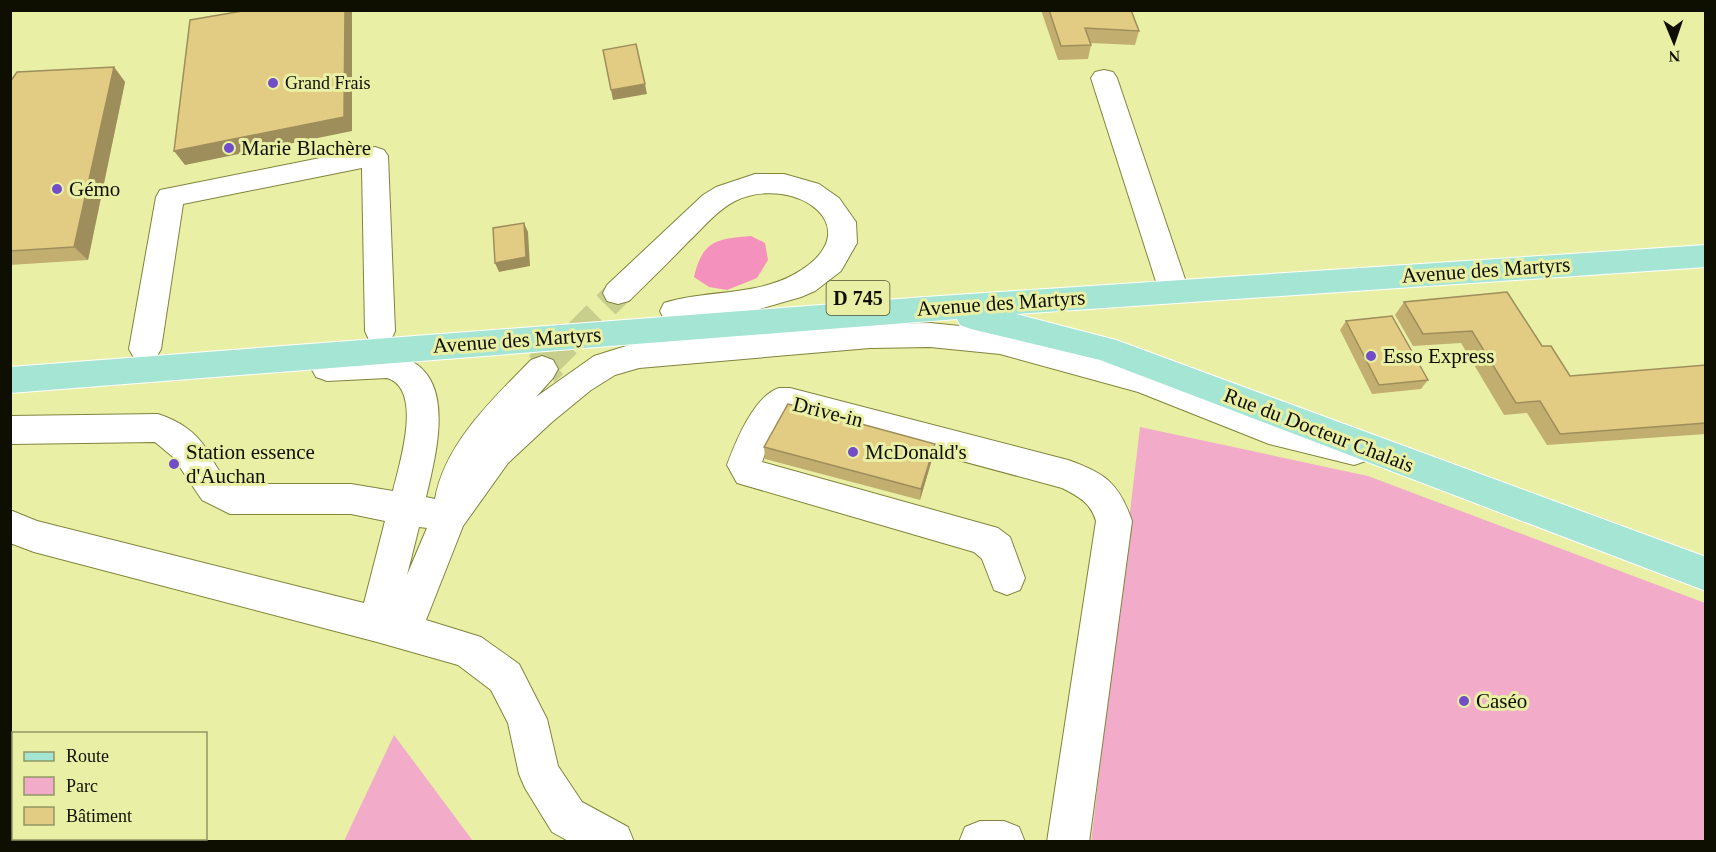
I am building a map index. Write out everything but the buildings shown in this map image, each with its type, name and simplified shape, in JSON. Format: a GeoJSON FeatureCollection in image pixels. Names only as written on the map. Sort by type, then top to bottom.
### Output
{"type":"FeatureCollection","features":[{"type":"Feature","properties":{"kind":"main road","name":"Avenue des Martyrs"},"geometry":{"type":"LineString","coordinates":[[10,380],[925,309],[1171,283],[1706,239]]}},
{"type":"Feature","properties":{"kind":"main road","name":"Avenue des Martyrs"},"geometry":{"type":"LineString","coordinates":[[10,358],[675,311],[1706,256]]}},
{"type":"Feature","properties":{"kind":"main road","name":"Rue du Docteur Chalais"},"geometry":{"type":"LineString","coordinates":[[925,309],[1011,325],[1105,349],[1706,574]]}},
{"type":"Feature","properties":{"kind":"street"},"geometry":{"type":"LineString","coordinates":[[1104,78],[1171,283]]}},
{"type":"Feature","properties":{"kind":"street"},"geometry":{"type":"LineString","coordinates":[[145,349],[170,197],[375,156],[380,332]]}},
{"type":"Feature","properties":{"kind":"street"},"geometry":{"type":"LineString","coordinates":[[618,293],[706,208],[726,194],[755,184],[788,184],[816,193],[834,209],[841,222],[843,237],[840,251],[818,274],[803,284],[776,293],[675,311]]}},
{"type":"Feature","properties":{"kind":"street"},"geometry":{"type":"LineString","coordinates":[[390,627],[449,517],[496,453],[540,412],[605,365],[639,355],[870,336],[930,335],[1000,342],[1145,381],[1269,430],[1410,465]]}},
{"type":"Feature","properties":{"kind":"street"},"geometry":{"type":"LineString","coordinates":[[110,372],[182,378],[369,365],[387,365],[403,370],[420,390],[423,406],[421,447],[405,509],[390,627]]}},
{"type":"Feature","properties":{"kind":"street"},"geometry":{"type":"LineString","coordinates":[[449,517],[454,487],[467,460],[497,417],[542,369]]}},
{"type":"Feature","properties":{"kind":"street","name":"Drive-in"},"geometry":{"type":"LineString","coordinates":[[1007,578],[998,549],[985,539],[749,473],[744,465],[752,443],[779,401],[790,400],[1068,475],[1093,486],[1109,502],[1114,521],[1068,842]]}},
{"type":"Feature","properties":{"kind":"street"},"geometry":{"type":"LineString","coordinates":[[10,430],[158,428],[174,436],[187,448],[211,488],[218,495],[230,499],[351,499],[449,517]]}},
{"type":"Feature","properties":{"kind":"street"},"geometry":{"type":"LineString","coordinates":[[351,499],[383,490],[401,478],[418,458]]}},
{"type":"Feature","properties":{"kind":"street"},"geometry":{"type":"LineString","coordinates":[[10,526],[34,537],[390,627],[468,650],[505,677],[527,719],[539,774],[567,817],[613,842]]}},
{"type":"Feature","properties":{"kind":"street"},"geometry":{"type":"LineString","coordinates":[[980,842],[1004,842]]}},
{"type":"Feature","properties":{"kind":"green space"},"geometry":{"type":"Polygon","coordinates":[[[1140,427],[1368,476],[1705,603],[1705,841],[1091,842],[1140,427]]]}},
{"type":"Feature","properties":{"kind":"green space"},"geometry":{"type":"Polygon","coordinates":[[[394,735],[473,841],[344,841],[394,735]]]}},
{"type":"Feature","properties":{"kind":"shaded area"},"geometry":{"type":"Polygon","coordinates":[[[751,236],[765,243],[768,260],[757,278],[727,290],[709,287],[694,277],[702,255],[713,244],[729,238],[751,236]]]}},
{"type":"Feature","properties":{"kind":"tunnel"},"geometry":{"type":"LineString","coordinates":[[542,369],[618,293]]}},
{"type":"Feature","properties":{"kind":"place","name":"Grand Frais"},"geometry":{"type":"Point","coordinates":[273,83]}},
{"type":"Feature","properties":{"kind":"place","name":"Marie Blachère"},"geometry":{"type":"Point","coordinates":[229,148]}},
{"type":"Feature","properties":{"kind":"place","name":"Gémo"},"geometry":{"type":"Point","coordinates":[57,189]}},
{"type":"Feature","properties":{"kind":"place","name":"Esso Express"},"geometry":{"type":"Point","coordinates":[1371,356]}},
{"type":"Feature","properties":{"kind":"place","name":"McDonald's"},"geometry":{"type":"Point","coordinates":[853,452]}},
{"type":"Feature","properties":{"kind":"place","name":"Station essence d'Auchan"},"geometry":{"type":"Point","coordinates":[174,464]}},
{"type":"Feature","properties":{"kind":"place","name":"Caséo"},"geometry":{"type":"Point","coordinates":[1464,701]}}]}
